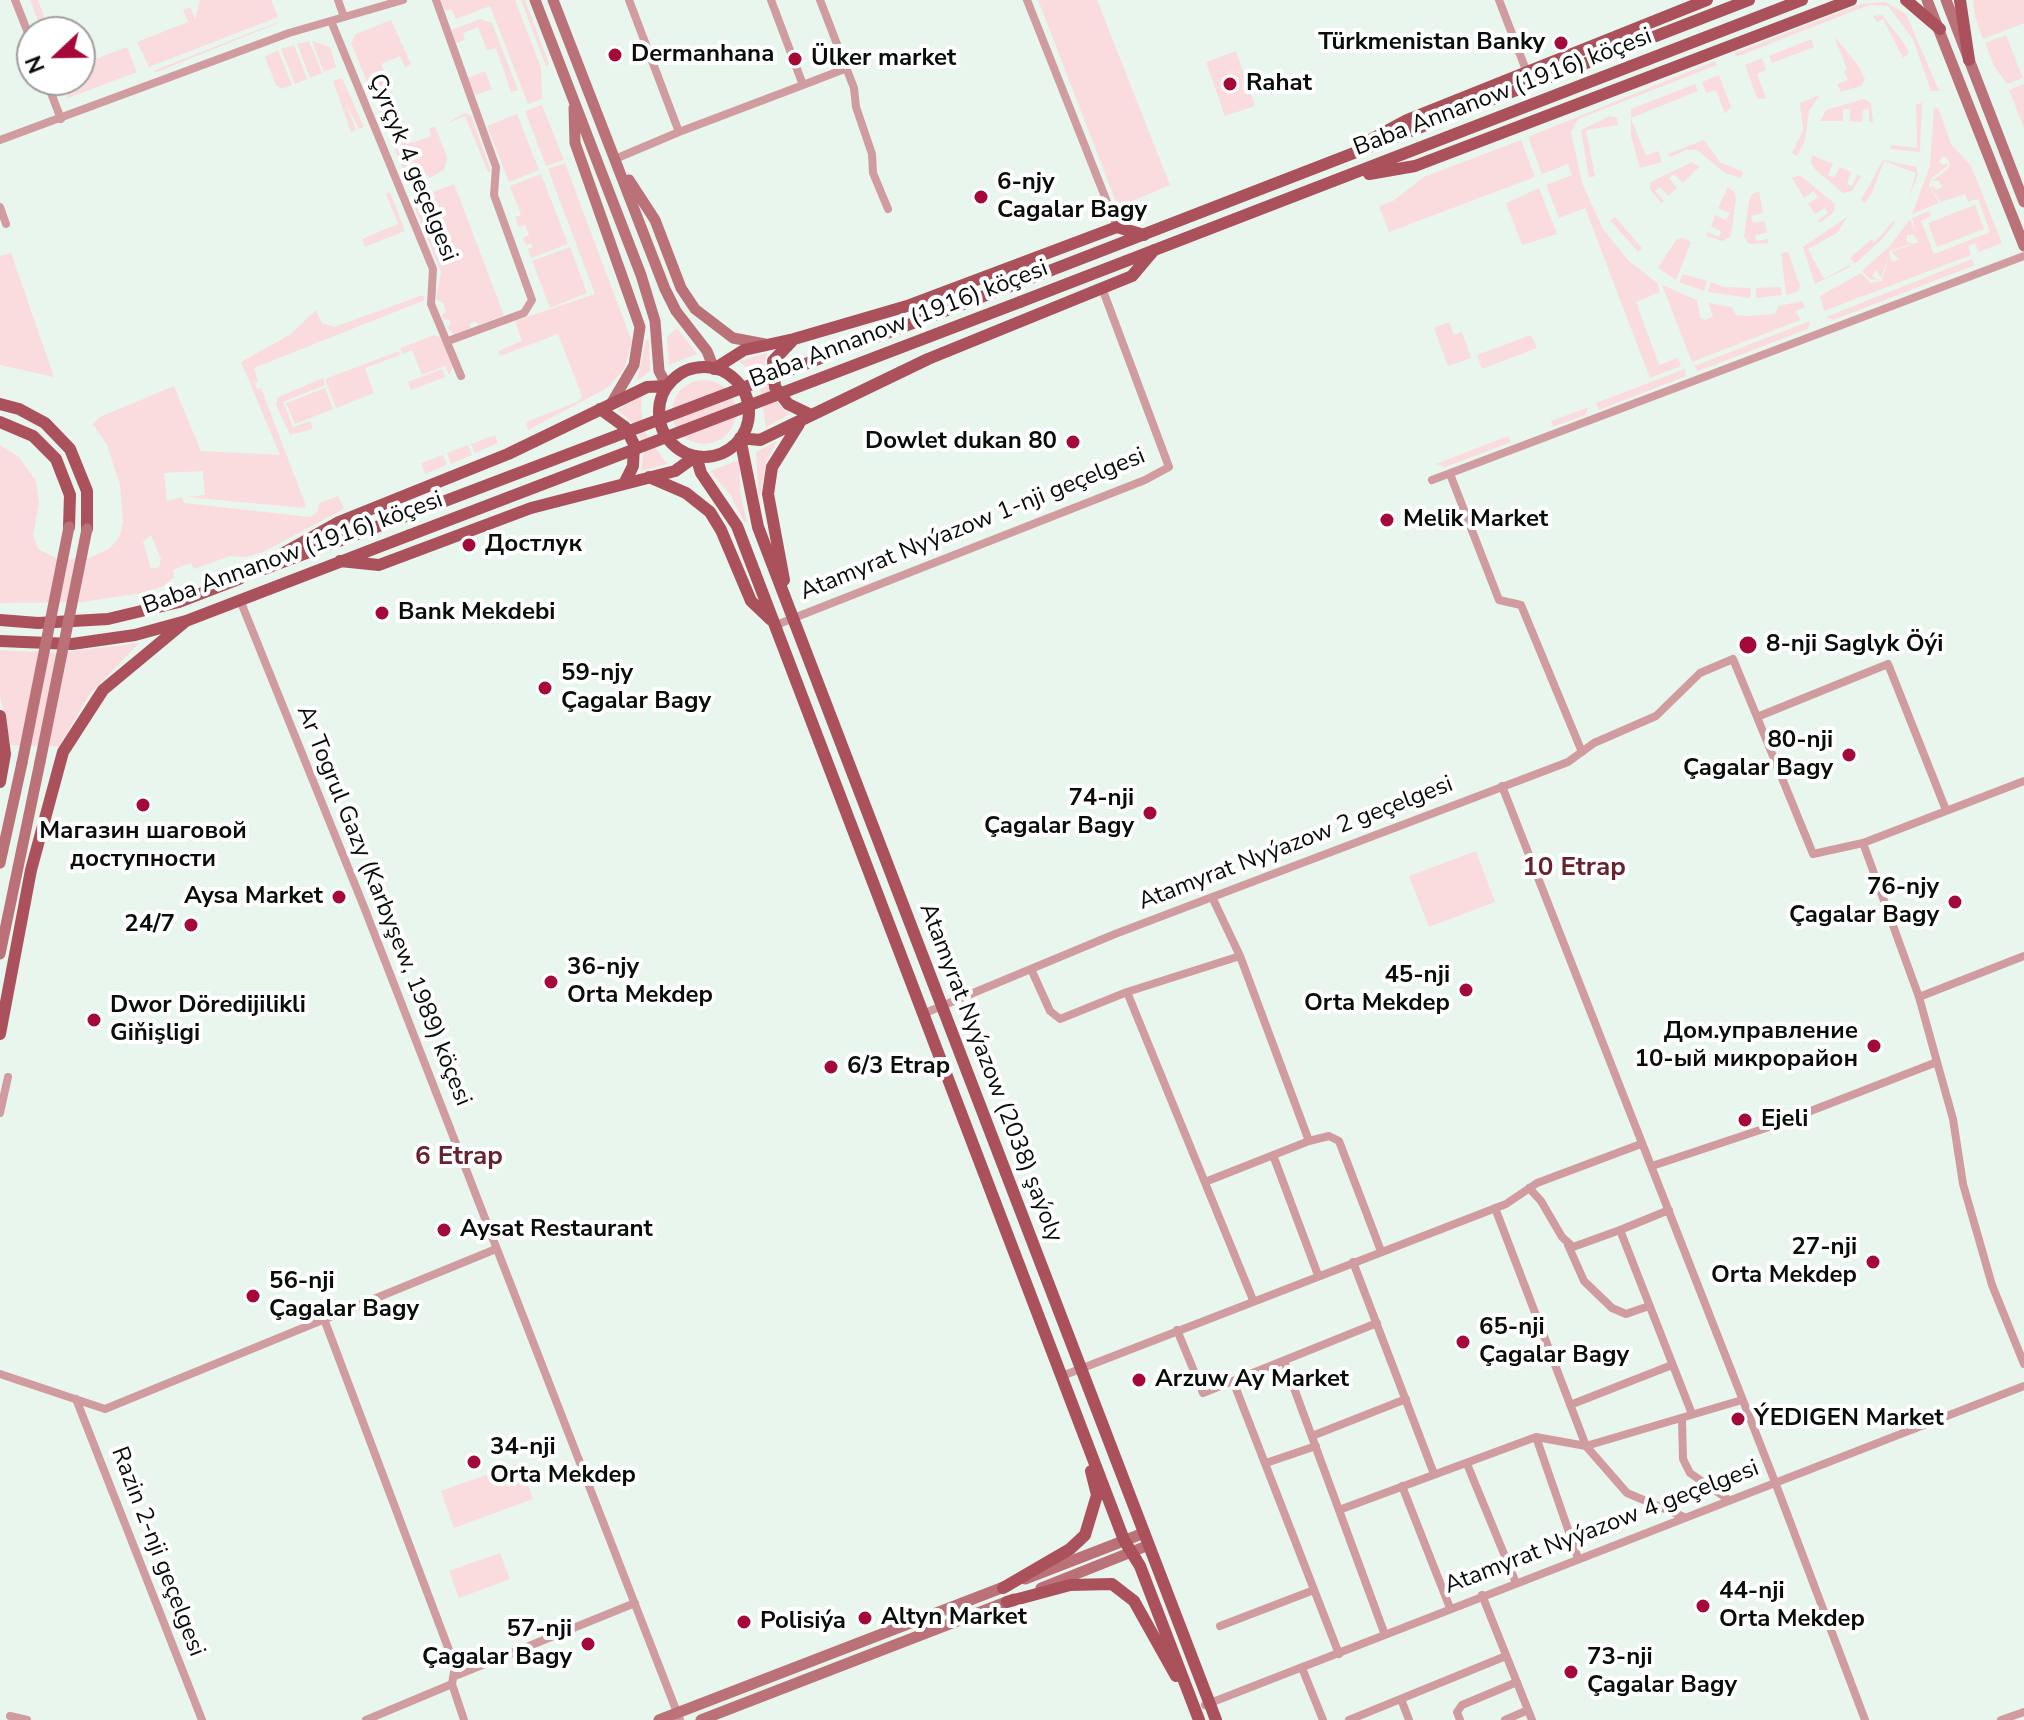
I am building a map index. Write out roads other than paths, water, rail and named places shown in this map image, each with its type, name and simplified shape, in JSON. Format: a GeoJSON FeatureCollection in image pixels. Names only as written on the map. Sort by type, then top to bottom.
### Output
{"type":"FeatureCollection","features":[{"type":"Feature","properties":{"kind":"main road"},"geometry":{"type":"LineString","coordinates":[[535,0],[641,275],[655,321],[659,371],[667,386]]}},
{"type":"Feature","properties":{"kind":"main road"},"geometry":{"type":"LineString","coordinates":[[553,0],[665,289],[676,311],[707,351],[714,369]]}},
{"type":"Feature","properties":{"kind":"main road"},"geometry":{"type":"LineString","coordinates":[[1330,162],[1407,120],[1707,0]]}},
{"type":"Feature","properties":{"kind":"main road","name":"Baba Annanow (1916) köçesi"},"geometry":{"type":"LineString","coordinates":[[0,620],[38,623],[108,619],[179,602],[1144,235],[1749,0]]}},
{"type":"Feature","properties":{"kind":"main road","name":"Baba Annanow (1916) köçesi"},"geometry":{"type":"LineString","coordinates":[[0,641],[83,643],[186,621],[1802,0]]}},
{"type":"Feature","properties":{"kind":"main road"},"geometry":{"type":"LineString","coordinates":[[1339,180],[1415,166],[1851,0]]}},
{"type":"Feature","properties":{"kind":"main road"},"geometry":{"type":"LineString","coordinates":[[1906,0],[1940,29]]}},
{"type":"Feature","properties":{"kind":"main road"},"geometry":{"type":"LineString","coordinates":[[1927,0],[2024,246]]}},
{"type":"Feature","properties":{"kind":"main road"},"geometry":{"type":"LineString","coordinates":[[1946,0],[2024,202]]}},
{"type":"Feature","properties":{"kind":"main road"},"geometry":{"type":"LineString","coordinates":[[1960,0],[1969,60]]}},
{"type":"Feature","properties":{"kind":"main road"},"geometry":{"type":"LineString","coordinates":[[574,99],[575,143],[640,327],[634,365],[606,407]]}},
{"type":"Feature","properties":{"kind":"main road"},"geometry":{"type":"LineString","coordinates":[[615,159],[655,220],[681,288],[695,309],[733,338],[765,344]]}},
{"type":"Feature","properties":{"kind":"main road"},"geometry":{"type":"LineString","coordinates":[[714,369],[737,353],[907,306],[1117,227],[1144,235]]}},
{"type":"Feature","properties":{"kind":"main road"},"geometry":{"type":"LineString","coordinates":[[740,438],[760,440],[799,424],[811,415],[928,359],[1132,276],[1154,250]]}},
{"type":"Feature","properties":{"kind":"main road"},"geometry":{"type":"LineString","coordinates":[[794,339],[773,361],[775,387],[788,404],[811,415]]}},
{"type":"Feature","properties":{"kind":"main road"},"geometry":{"type":"LineString","coordinates":[[714,369],[730,376],[746,396],[747,422],[740,438],[718,455],[696,456],[676,447],[662,429],[659,407],[667,386],[688,370],[714,369]]}},
{"type":"Feature","properties":{"kind":"main road"},"geometry":{"type":"LineString","coordinates":[[234,581],[339,522],[508,454],[647,387],[667,386]]}},
{"type":"Feature","properties":{"kind":"main road"},"geometry":{"type":"LineString","coordinates":[[0,404],[19,409],[45,423],[70,449],[87,491],[87,529],[0,954]]}},
{"type":"Feature","properties":{"kind":"main road"},"geometry":{"type":"LineString","coordinates":[[606,407],[625,427],[634,444],[633,466],[625,482]]}},
{"type":"Feature","properties":{"kind":"main road"},"geometry":{"type":"LineString","coordinates":[[0,422],[33,436],[56,459],[70,495],[69,527],[0,863]]}},
{"type":"Feature","properties":{"kind":"main road"},"geometry":{"type":"LineString","coordinates":[[792,618],[768,494],[772,467],[799,424]]}},
{"type":"Feature","properties":{"kind":"main road","name":"Atamyrat Nyýazow (2038) şaýoly"},"geometry":{"type":"LineString","coordinates":[[740,438],[746,455],[755,516],[792,618],[1216,1720]]}},
{"type":"Feature","properties":{"kind":"main road"},"geometry":{"type":"LineString","coordinates":[[340,561],[379,565],[531,508],[675,471],[696,456]]}},
{"type":"Feature","properties":{"kind":"main road","name":"Atamyrat Nyýazow (2038) şaýoly"},"geometry":{"type":"LineString","coordinates":[[696,456],[701,473],[737,526],[1127,1546],[1140,1566],[1197,1714]]}},
{"type":"Feature","properties":{"kind":"main road"},"geometry":{"type":"LineString","coordinates":[[649,477],[686,493],[710,512],[721,530],[751,601],[776,625]]}},
{"type":"Feature","properties":{"kind":"main road"},"geometry":{"type":"LineString","coordinates":[[0,1034],[31,870],[63,752],[103,690],[186,621]]}},
{"type":"Feature","properties":{"kind":"main road"},"geometry":{"type":"LineString","coordinates":[[0,716],[5,750],[0,782]]}},
{"type":"Feature","properties":{"kind":"main road"},"geometry":{"type":"LineString","coordinates":[[1003,1588],[1070,1549],[1091,1525],[1097,1495],[1062,1376]]}},
{"type":"Feature","properties":{"kind":"main road"},"geometry":{"type":"LineString","coordinates":[[659,1720],[679,1717],[1003,1588],[1146,1539]]}},
{"type":"Feature","properties":{"kind":"main road"},"geometry":{"type":"LineString","coordinates":[[701,1720],[1007,1602],[1127,1546]]}},
{"type":"Feature","properties":{"kind":"main road"},"geometry":{"type":"LineString","coordinates":[[1007,1602],[1070,1585],[1115,1585],[1134,1601],[1197,1714]]}},
{"type":"Feature","properties":{"kind":"street"},"geometry":{"type":"LineString","coordinates":[[338,0],[344,17]]}},
{"type":"Feature","properties":{"kind":"street"},"geometry":{"type":"LineString","coordinates":[[0,140],[289,33],[403,0]]}},
{"type":"Feature","properties":{"kind":"street"},"geometry":{"type":"LineString","coordinates":[[436,0],[496,167],[494,195],[532,300],[524,313],[448,341]]}},
{"type":"Feature","properties":{"kind":"street"},"geometry":{"type":"LineString","coordinates":[[629,0],[679,132]]}},
{"type":"Feature","properties":{"kind":"street"},"geometry":{"type":"LineString","coordinates":[[771,0],[803,85]]}},
{"type":"Feature","properties":{"kind":"street"},"geometry":{"type":"LineString","coordinates":[[820,0],[847,68],[872,154],[873,173],[888,209]]}},
{"type":"Feature","properties":{"kind":"street"},"geometry":{"type":"LineString","coordinates":[[1027,0],[1117,227]]}},
{"type":"Feature","properties":{"kind":"street"},"geometry":{"type":"LineString","coordinates":[[1499,0],[1526,70]]}},
{"type":"Feature","properties":{"kind":"street","name":"Çyrçyk 4 geçelgesi"},"geometry":{"type":"LineString","coordinates":[[331,21],[433,269],[431,304],[461,376]]}},
{"type":"Feature","properties":{"kind":"street"},"geometry":{"type":"LineString","coordinates":[[615,159],[847,68]]}},
{"type":"Feature","properties":{"kind":"street"},"geometry":{"type":"LineString","coordinates":[[52,96],[61,119]]}},
{"type":"Feature","properties":{"kind":"street"},"geometry":{"type":"LineString","coordinates":[[0,207],[6,224]]}},
{"type":"Feature","properties":{"kind":"street"},"geometry":{"type":"LineString","coordinates":[[1432,480],[2024,256]]}},
{"type":"Feature","properties":{"kind":"street","name":"Atamyrat Nyýazow 1-nji geçelgesi"},"geometry":{"type":"LineString","coordinates":[[792,618],[1145,480],[1169,467],[1102,288]]}},
{"type":"Feature","properties":{"kind":"street"},"geometry":{"type":"LineString","coordinates":[[1450,474],[1499,600],[1521,605],[1582,752]]}},
{"type":"Feature","properties":{"kind":"street","name":"Ar Togrul Gazy (Karbyşew, 1989) köçesi"},"geometry":{"type":"LineString","coordinates":[[240,600],[679,1717]]}},
{"type":"Feature","properties":{"kind":"street"},"geometry":{"type":"LineString","coordinates":[[776,625],[792,618]]}},
{"type":"Feature","properties":{"kind":"street","name":"Atamyrat Nyýazow 2 geçelgesi"},"geometry":{"type":"LineString","coordinates":[[925,1013],[1212,897],[1568,762],[1594,743],[1656,716],[1700,673],[1733,659],[1757,717]]}},
{"type":"Feature","properties":{"kind":"street"},"geometry":{"type":"LineString","coordinates":[[1946,810],[1888,664],[1757,717],[1813,854],[1863,843],[2024,781]]}},
{"type":"Feature","properties":{"kind":"street"},"geometry":{"type":"LineString","coordinates":[[1502,786],[1865,1720]]}},
{"type":"Feature","properties":{"kind":"street"},"geometry":{"type":"LineString","coordinates":[[1863,843],[1919,997],[1953,1119],[1963,1184],[1992,1285],[2024,1364]]}},
{"type":"Feature","properties":{"kind":"street"},"geometry":{"type":"LineString","coordinates":[[1212,897],[1240,956],[1309,1141]]}},
{"type":"Feature","properties":{"kind":"street"},"geometry":{"type":"LineString","coordinates":[[1031,969],[1050,1011],[1060,1019],[1127,992],[1240,956]]}},
{"type":"Feature","properties":{"kind":"street"},"geometry":{"type":"LineString","coordinates":[[1919,997],[2024,956]]}},
{"type":"Feature","properties":{"kind":"street"},"geometry":{"type":"LineString","coordinates":[[1127,992],[1253,1300]]}},
{"type":"Feature","properties":{"kind":"street"},"geometry":{"type":"LineString","coordinates":[[1652,1166],[1772,1126],[1937,1062]]}},
{"type":"Feature","properties":{"kind":"street"},"geometry":{"type":"LineString","coordinates":[[0,1113],[8,1077]]}},
{"type":"Feature","properties":{"kind":"street"},"geometry":{"type":"LineString","coordinates":[[1205,1182],[1329,1136],[1339,1141],[1381,1251]]}},
{"type":"Feature","properties":{"kind":"street"},"geometry":{"type":"LineString","coordinates":[[1062,1376],[1495,1208],[1529,1188],[1641,1144]]}},
{"type":"Feature","properties":{"kind":"street"},"geometry":{"type":"LineString","coordinates":[[1273,1155],[1318,1275]]}},
{"type":"Feature","properties":{"kind":"street"},"geometry":{"type":"LineString","coordinates":[[1529,1188],[1567,1244],[1584,1281],[1612,1308],[1626,1314],[1649,1306]]}},
{"type":"Feature","properties":{"kind":"street"},"geometry":{"type":"LineString","coordinates":[[1495,1208],[1586,1446],[1627,1493],[1684,1517]]}},
{"type":"Feature","properties":{"kind":"street"},"geometry":{"type":"LineString","coordinates":[[1567,1244],[1580,1246],[1669,1210]]}},
{"type":"Feature","properties":{"kind":"street"},"geometry":{"type":"LineString","coordinates":[[1620,1230],[1692,1414]]}},
{"type":"Feature","properties":{"kind":"street"},"geometry":{"type":"LineString","coordinates":[[0,1374],[105,1409],[496,1249]]}},
{"type":"Feature","properties":{"kind":"street"},"geometry":{"type":"LineString","coordinates":[[1353,1262],[1434,1474]]}},
{"type":"Feature","properties":{"kind":"street"},"geometry":{"type":"LineString","coordinates":[[324,1319],[445,1638],[464,1720]]}},
{"type":"Feature","properties":{"kind":"street"},"geometry":{"type":"LineString","coordinates":[[1177,1330],[1203,1393],[1377,1323]]}},
{"type":"Feature","properties":{"kind":"street"},"geometry":{"type":"LineString","coordinates":[[1284,1361],[1385,1635]]}},
{"type":"Feature","properties":{"kind":"street"},"geometry":{"type":"LineString","coordinates":[[1570,1405],[1672,1365]]}},
{"type":"Feature","properties":{"kind":"street"},"geometry":{"type":"LineString","coordinates":[[1233,1381],[1339,1654]]}},
{"type":"Feature","properties":{"kind":"street","name":"Atamyrat Nyýazow 4 geçelgesi"},"geometry":{"type":"LineString","coordinates":[[1197,1714],[1210,1703],[1482,1595],[2024,1386]]}},
{"type":"Feature","properties":{"kind":"street","name":"Razin 2-nji geçelgesi"},"geometry":{"type":"LineString","coordinates":[[76,1399],[202,1720]]}},
{"type":"Feature","properties":{"kind":"street"},"geometry":{"type":"LineString","coordinates":[[1266,1463],[1406,1399]]}},
{"type":"Feature","properties":{"kind":"street"},"geometry":{"type":"LineString","coordinates":[[1339,1510],[1536,1437],[1586,1446],[1742,1400]]}},
{"type":"Feature","properties":{"kind":"street"},"geometry":{"type":"LineString","coordinates":[[1682,1419],[1683,1459],[1690,1473],[1729,1500]]}},
{"type":"Feature","properties":{"kind":"street"},"geometry":{"type":"LineString","coordinates":[[1536,1437],[1578,1558]]}},
{"type":"Feature","properties":{"kind":"street"},"geometry":{"type":"LineString","coordinates":[[1467,1464],[1516,1583]]}},
{"type":"Feature","properties":{"kind":"street"},"geometry":{"type":"LineString","coordinates":[[1402,1486],[1450,1608]]}},
{"type":"Feature","properties":{"kind":"street"},"geometry":{"type":"LineString","coordinates":[[1220,1626],[1314,1590]]}},
{"type":"Feature","properties":{"kind":"street"},"geometry":{"type":"LineString","coordinates":[[1482,1595],[1532,1720]]}},
{"type":"Feature","properties":{"kind":"street"},"geometry":{"type":"LineString","coordinates":[[366,1720],[635,1603]]}},
{"type":"Feature","properties":{"kind":"street"},"geometry":{"type":"LineString","coordinates":[[1349,1720],[1506,1656]]}},
{"type":"Feature","properties":{"kind":"street"},"geometry":{"type":"LineString","coordinates":[[1302,1668],[1323,1720]]}},
{"type":"Feature","properties":{"kind":"street"},"geometry":{"type":"LineString","coordinates":[[1460,1720],[1457,1712],[1462,1705],[1517,1682]]}},
{"type":"Feature","properties":{"kind":"street"},"geometry":{"type":"LineString","coordinates":[[1401,1699],[1409,1720]]}},
{"type":"Feature","properties":{"kind":"street"},"geometry":{"type":"LineString","coordinates":[[1505,1720],[1528,1710]]}},
{"type":"Feature","properties":{"kind":"street"},"geometry":{"type":"LineString","coordinates":[[0,1712],[10,1718],[27,1720]]}},
{"type":"Feature","properties":{"kind":"street"},"geometry":{"type":"LineString","coordinates":[[2001,1720],[2024,1712]]}},
{"type":"Feature","properties":{"kind":"place","name":"Türkmenistan Banky"},"geometry":{"type":"Point","coordinates":[1561,43]}},
{"type":"Feature","properties":{"kind":"place","name":"Dermanhana"},"geometry":{"type":"Point","coordinates":[615,55]}},
{"type":"Feature","properties":{"kind":"place","name":"Ülker market"},"geometry":{"type":"Point","coordinates":[795,59]}},
{"type":"Feature","properties":{"kind":"place","name":"Rahat"},"geometry":{"type":"Point","coordinates":[1230,84]}},
{"type":"Feature","properties":{"kind":"place","name":"6-njy Cagalar Bagy"},"geometry":{"type":"Point","coordinates":[981,197]}},
{"type":"Feature","properties":{"kind":"place","name":"Dowlet dukan 80"},"geometry":{"type":"Point","coordinates":[1073,442]}},
{"type":"Feature","properties":{"kind":"place","name":"Melik Market"},"geometry":{"type":"Point","coordinates":[1387,520]}},
{"type":"Feature","properties":{"kind":"place","name":"Достлук"},"geometry":{"type":"Point","coordinates":[469,545]}},
{"type":"Feature","properties":{"kind":"place","name":"Bank Mekdebi"},"geometry":{"type":"Point","coordinates":[382,613]}},
{"type":"Feature","properties":{"kind":"place","name":"8-nji Saglyk Öýi"},"geometry":{"type":"Point","coordinates":[1748,645]}},
{"type":"Feature","properties":{"kind":"place","name":"59-njy Çagalar Bagy"},"geometry":{"type":"Point","coordinates":[545,688]}},
{"type":"Feature","properties":{"kind":"place","name":"80-nji Çagalar Bagy"},"geometry":{"type":"Point","coordinates":[1849,755]}},
{"type":"Feature","properties":{"kind":"place","name":"Магазин шаговой доступности"},"geometry":{"type":"Point","coordinates":[143,805]}},
{"type":"Feature","properties":{"kind":"place","name":"74-nji Çagalar Bagy"},"geometry":{"type":"Point","coordinates":[1150,813]}},
{"type":"Feature","properties":{"kind":"place","name":"Aysa Market"},"geometry":{"type":"Point","coordinates":[339,897]}},
{"type":"Feature","properties":{"kind":"place","name":"76-njy Çagalar Bagy"},"geometry":{"type":"Point","coordinates":[1955,902]}},
{"type":"Feature","properties":{"kind":"place","name":"24/7"},"geometry":{"type":"Point","coordinates":[191,925]}},
{"type":"Feature","properties":{"kind":"place","name":"36-njy Orta Mekdep"},"geometry":{"type":"Point","coordinates":[551,982]}},
{"type":"Feature","properties":{"kind":"place","name":"45-nji Orta Mekdep"},"geometry":{"type":"Point","coordinates":[1466,990]}},
{"type":"Feature","properties":{"kind":"place","name":"Dwor Döredijilikli Giňişligi"},"geometry":{"type":"Point","coordinates":[94,1020]}},
{"type":"Feature","properties":{"kind":"place","name":"Дом.управление 10-ый микрорайон"},"geometry":{"type":"Point","coordinates":[1874,1046]}},
{"type":"Feature","properties":{"kind":"place","name":"6/3 Etrap"},"geometry":{"type":"Point","coordinates":[831,1067]}},
{"type":"Feature","properties":{"kind":"place","name":"Ejeli"},"geometry":{"type":"Point","coordinates":[1745,1120]}},
{"type":"Feature","properties":{"kind":"place","name":"Aysat Restaurant"},"geometry":{"type":"Point","coordinates":[444,1230]}},
{"type":"Feature","properties":{"kind":"place","name":"27-nji Orta Mekdep"},"geometry":{"type":"Point","coordinates":[1873,1262]}},
{"type":"Feature","properties":{"kind":"place","name":"56-nji Çagalar Bagy"},"geometry":{"type":"Point","coordinates":[253,1296]}},
{"type":"Feature","properties":{"kind":"place","name":"65-nji Çagalar Bagy"},"geometry":{"type":"Point","coordinates":[1463,1342]}},
{"type":"Feature","properties":{"kind":"place","name":"Arzuw Ay Market"},"geometry":{"type":"Point","coordinates":[1139,1380]}},
{"type":"Feature","properties":{"kind":"place","name":"ÝEDIGEN Market"},"geometry":{"type":"Point","coordinates":[1738,1419]}},
{"type":"Feature","properties":{"kind":"place","name":"34-nji Orta Mekdep"},"geometry":{"type":"Point","coordinates":[474,1462]}},
{"type":"Feature","properties":{"kind":"place","name":"44-nji Orta Mekdep"},"geometry":{"type":"Point","coordinates":[1703,1606]}},
{"type":"Feature","properties":{"kind":"place","name":"Altyn Market"},"geometry":{"type":"Point","coordinates":[865,1618]}},
{"type":"Feature","properties":{"kind":"place","name":"Polisiýa"},"geometry":{"type":"Point","coordinates":[744,1622]}},
{"type":"Feature","properties":{"kind":"place","name":"57-nji Çagalar Bagy"},"geometry":{"type":"Point","coordinates":[588,1644]}},
{"type":"Feature","properties":{"kind":"place","name":"73-nji Çagalar Bagy"},"geometry":{"type":"Point","coordinates":[1571,1672]}},
{"type":"Feature","properties":{"kind":"district","name":"10 Etrap"},"geometry":{"type":"Point","coordinates":[1574,869]}},
{"type":"Feature","properties":{"kind":"district","name":"6 Etrap"},"geometry":{"type":"Point","coordinates":[459,1158]}}]}
